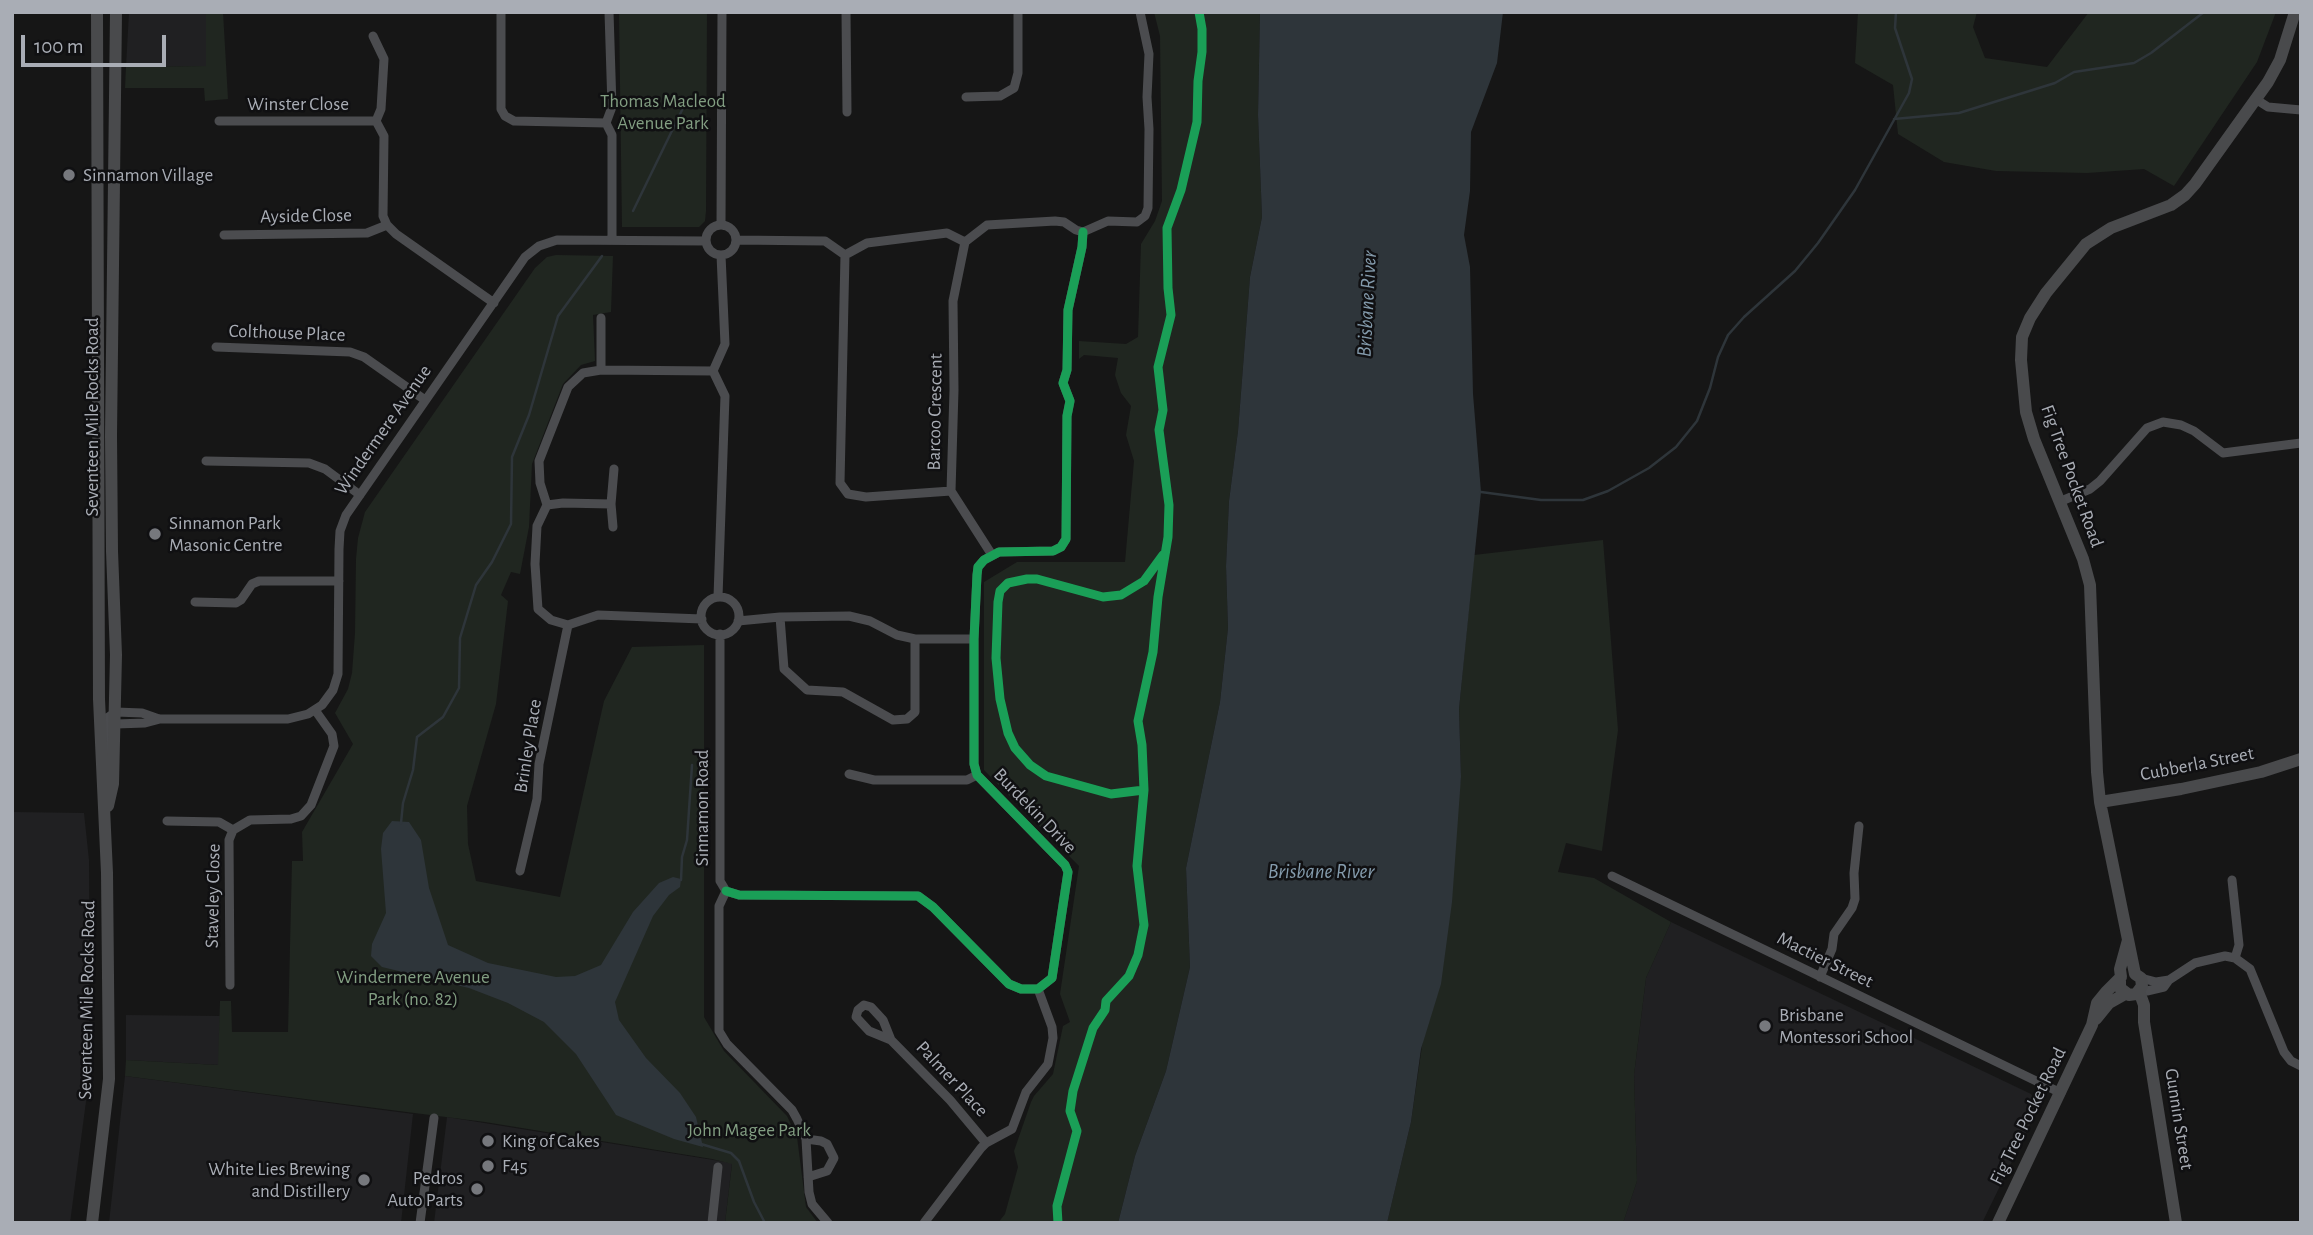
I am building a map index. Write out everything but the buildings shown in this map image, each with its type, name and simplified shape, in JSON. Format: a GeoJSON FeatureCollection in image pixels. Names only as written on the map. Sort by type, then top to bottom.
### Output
{"type":"FeatureCollection","features":[{"type":"Feature","properties":{"kind":"main road","name":"Seventeen Mile Rocks Road"},"geometry":{"type":"LineString","coordinates":[[96,12],[109,718],[113,784],[104,820]]}},
{"type":"Feature","properties":{"kind":"main road","name":"Seventeen Mile Rocks Road"},"geometry":{"type":"LineString","coordinates":[[92,1223],[109,1079],[107,873],[102,783],[109,718],[116,12]]}},
{"type":"Feature","properties":{"kind":"main road","name":"Fig Tree Pocket Road"},"geometry":{"type":"LineString","coordinates":[[2135,987],[2100,802],[2090,585],[2083,559],[2034,439],[2024,400],[2021,348],[2030,318],[2085,244],[2111,228],[2171,205],[2185,195],[2257,100],[2280,60],[2295,12]]}},
{"type":"Feature","properties":{"kind":"main road","name":"Cubberla Street"},"geometry":{"type":"LineString","coordinates":[[2100,802],[2194,787],[2261,772],[2301,759]]}},
{"type":"Feature","properties":{"kind":"main road","name":"Fig Tree Pocket Road"},"geometry":{"type":"LineString","coordinates":[[2128,940],[2120,969],[2120,988],[2135,987]]}},
{"type":"Feature","properties":{"kind":"main road","name":"Fig Tree Pocket Road"},"geometry":{"type":"LineString","coordinates":[[1998,1223],[2092,1025],[2097,1003],[2121,979]]}},
{"type":"Feature","properties":{"kind":"main road","name":"Fig Tree Pocket Road"},"geometry":{"type":"LineString","coordinates":[[2092,1025],[2109,1003],[2135,987]]}},
{"type":"Feature","properties":{"kind":"main road","name":"Gunnin Street"},"geometry":{"type":"LineString","coordinates":[[2135,987],[2144,1022],[2176,1223]]}},
{"type":"Feature","properties":{"kind":"street"},"geometry":{"type":"LineString","coordinates":[[501,12],[501,109],[505,117],[513,121],[606,123]]}},
{"type":"Feature","properties":{"kind":"street"},"geometry":{"type":"LineString","coordinates":[[610,12],[612,107],[606,123],[612,135],[612,240]]}},
{"type":"Feature","properties":{"kind":"street"},"geometry":{"type":"LineString","coordinates":[[721,225],[722,12]]}},
{"type":"Feature","properties":{"kind":"street"},"geometry":{"type":"LineString","coordinates":[[846,12],[847,112]]}},
{"type":"Feature","properties":{"kind":"street"},"geometry":{"type":"LineString","coordinates":[[965,97],[1000,96],[1014,88],[1018,73],[1018,12]]}},
{"type":"Feature","properties":{"kind":"street"},"geometry":{"type":"LineString","coordinates":[[736,240],[825,241],[845,255],[867,243],[947,233],[965,242],[987,225],[1055,221],[1064,222],[1083,232],[1108,221],[1137,222],[1145,216],[1148,208],[1149,54],[1140,12]]}},
{"type":"Feature","properties":{"kind":"street"},"geometry":{"type":"LineString","coordinates":[[373,36],[384,59],[381,109],[376,121],[384,136],[383,216],[387,225],[494,303]]}},
{"type":"Feature","properties":{"kind":"street"},"geometry":{"type":"LineString","coordinates":[[2257,100],[2268,107],[2301,110]]}},
{"type":"Feature","properties":{"kind":"street","name":"Winster Close"},"geometry":{"type":"LineString","coordinates":[[219,121],[376,121]]}},
{"type":"Feature","properties":{"kind":"street","name":"Ayside Close"},"geometry":{"type":"LineString","coordinates":[[224,234],[367,233],[387,225]]}},
{"type":"Feature","properties":{"kind":"street"},"geometry":{"type":"LineString","coordinates":[[721,225],[731,230],[736,240]]}},
{"type":"Feature","properties":{"kind":"street"},"geometry":{"type":"LineString","coordinates":[[721,225],[710,230],[706,241],[713,253],[722,255],[730,252],[736,240]]}},
{"type":"Feature","properties":{"kind":"street"},"geometry":{"type":"LineString","coordinates":[[951,491],[992,555],[999,552],[1053,551],[1061,547],[1066,539],[1070,401],[1063,383],[1067,370],[1068,310],[1083,232]]}},
{"type":"Feature","properties":{"kind":"street","name":"Windermere Avenue"},"geometry":{"type":"LineString","coordinates":[[315,710],[327,699],[338,674],[340,531],[346,515],[525,257],[539,246],[557,240],[706,241]]}},
{"type":"Feature","properties":{"kind":"street","name":"Barcoo Crescent"},"geometry":{"type":"LineString","coordinates":[[845,255],[840,483],[848,494],[866,497],[951,491],[953,301],[965,242]]}},
{"type":"Feature","properties":{"kind":"street"},"geometry":{"type":"LineString","coordinates":[[718,597],[724,396],[713,371],[725,344],[722,255]]}},
{"type":"Feature","properties":{"kind":"street"},"geometry":{"type":"LineString","coordinates":[[601,318],[601,370]]}},
{"type":"Feature","properties":{"kind":"street","name":"Colthouse Place"},"geometry":{"type":"LineString","coordinates":[[216,347],[350,352],[364,357],[425,400]]}},
{"type":"Feature","properties":{"kind":"street"},"geometry":{"type":"LineString","coordinates":[[702,619],[598,615],[568,625],[551,620],[538,609],[537,526],[547,505],[540,483],[539,461],[568,387],[583,373],[601,370],[713,371]]}},
{"type":"Feature","properties":{"kind":"street"},"geometry":{"type":"LineString","coordinates":[[2059,502],[2090,489],[2147,428],[2163,422],[2181,425],[2194,431],[2222,453],[2301,443]]}},
{"type":"Feature","properties":{"kind":"street"},"geometry":{"type":"LineString","coordinates":[[206,461],[309,463],[325,469],[360,495]]}},
{"type":"Feature","properties":{"kind":"street"},"geometry":{"type":"LineString","coordinates":[[613,527],[611,503],[614,469]]}},
{"type":"Feature","properties":{"kind":"street"},"geometry":{"type":"LineString","coordinates":[[547,505],[611,503]]}},
{"type":"Feature","properties":{"kind":"street","name":"Burdekin Drive"},"geometry":{"type":"LineString","coordinates":[[992,555],[978,567],[974,639],[974,764],[977,775],[1065,865],[1068,872],[1054,971],[1052,978],[1038,989]]}},
{"type":"Feature","properties":{"kind":"street"},"geometry":{"type":"LineString","coordinates":[[195,602],[236,603],[252,584],[259,581],[339,581]]}},
{"type":"Feature","properties":{"kind":"street"},"geometry":{"type":"LineString","coordinates":[[718,597],[730,599],[739,615],[732,631],[720,634],[708,630],[702,619],[707,602],[718,597]]}},
{"type":"Feature","properties":{"kind":"street"},"geometry":{"type":"LineString","coordinates":[[738,621],[780,617],[858,617],[897,635],[915,639],[974,639]]}},
{"type":"Feature","properties":{"kind":"street"},"geometry":{"type":"LineString","coordinates":[[780,617],[784,669],[807,690],[843,692],[893,720],[907,719],[915,712],[915,639]]}},
{"type":"Feature","properties":{"kind":"street","name":"Brinley Place"},"geometry":{"type":"LineString","coordinates":[[520,872],[537,799],[539,764],[568,625]]}},
{"type":"Feature","properties":{"kind":"street","name":"Sinnamon Road"},"geometry":{"type":"LineString","coordinates":[[720,634],[720,881],[726,891],[719,906],[721,1035],[792,1110],[806,1139]]}},
{"type":"Feature","properties":{"kind":"street"},"geometry":{"type":"LineString","coordinates":[[109,718],[142,713],[160,719],[288,719],[315,710]]}},
{"type":"Feature","properties":{"kind":"street","name":"Staveley Close"},"geometry":{"type":"LineString","coordinates":[[230,985],[229,840],[233,830],[250,820],[290,819],[301,816],[311,805],[334,746],[332,734],[315,710]]}},
{"type":"Feature","properties":{"kind":"street"},"geometry":{"type":"LineString","coordinates":[[849,774],[874,780],[967,780],[977,775]]}},
{"type":"Feature","properties":{"kind":"street"},"geometry":{"type":"LineString","coordinates":[[167,821],[219,822],[233,830]]}},
{"type":"Feature","properties":{"kind":"street"},"geometry":{"type":"LineString","coordinates":[[1820,977],[1832,949],[1834,933],[1852,908],[1855,899],[1854,873],[1859,826]]}},
{"type":"Feature","properties":{"kind":"street","name":"Mactier Street"},"geometry":{"type":"LineString","coordinates":[[1612,876],[2061,1093]]}},
{"type":"Feature","properties":{"kind":"street"},"geometry":{"type":"LineString","coordinates":[[2232,880],[2239,945],[2235,958]]}},
{"type":"Feature","properties":{"kind":"street"},"geometry":{"type":"LineString","coordinates":[[726,891],[739,895],[918,896],[933,907],[1009,984],[1021,989],[1038,989],[1052,1027],[1053,1038],[1048,1064],[1026,1092],[1012,1129],[986,1143],[924,1223]]}},
{"type":"Feature","properties":{"kind":"street"},"geometry":{"type":"LineString","coordinates":[[2135,987],[2169,980],[2195,962],[2225,956],[2235,958],[2250,969],[2284,1052],[2291,1061],[2301,1066]]}},
{"type":"Feature","properties":{"kind":"street","name":"Palmer Place"},"geometry":{"type":"LineString","coordinates":[[891,1040],[950,1100],[986,1143]]}},
{"type":"Feature","properties":{"kind":"street"},"geometry":{"type":"LineString","coordinates":[[420,1223],[434,1118]]}},
{"type":"Feature","properties":{"kind":"street"},"geometry":{"type":"LineString","coordinates":[[808,1177],[827,1171],[834,1158],[831,1148],[821,1141],[806,1139],[808,1177],[813,1204],[828,1223]]}},
{"type":"Feature","properties":{"kind":"street"},"geometry":{"type":"LineString","coordinates":[[712,1223],[718,1167]]}},
{"type":"Feature","properties":{"kind":"shaded area"},"geometry":{"type":"Polygon","coordinates":[[[129,12],[206,12],[206,66],[126,67],[129,12]]]}},
{"type":"Feature","properties":{"kind":"shaded area"},"geometry":{"type":"Polygon","coordinates":[[[12,812],[84,813],[89,860],[90,1071],[70,1223],[12,1223],[12,812]]]}},
{"type":"Feature","properties":{"kind":"shaded area","name":"Brisbane Montessori School"},"geometry":{"type":"Polygon","coordinates":[[[1671,922],[2031,1094],[2038,1108],[1982,1223],[1623,1223],[1637,1181],[1634,1075],[1646,978],[1671,922]]]}},
{"type":"Feature","properties":{"kind":"shaded area"},"geometry":{"type":"Polygon","coordinates":[[[126,1015],[220,1016],[219,1065],[126,1060],[126,1015]]]}},
{"type":"Feature","properties":{"kind":"shaded area"},"geometry":{"type":"Polygon","coordinates":[[[125,1076],[413,1114],[401,1223],[109,1223],[125,1076]]]}},
{"type":"Feature","properties":{"kind":"shaded area"},"geometry":{"type":"Polygon","coordinates":[[[447,1117],[732,1163],[725,1223],[434,1223],[447,1117]]]}},
{"type":"Feature","properties":{"kind":"green space"},"geometry":{"type":"Polygon","coordinates":[[[206,12],[223,12],[228,99],[205,101],[204,88],[125,88],[126,67],[206,66],[206,12]]]}},
{"type":"Feature","properties":{"kind":"green space","name":"Thomas Macleod Avenue Park"},"geometry":{"type":"Polygon","coordinates":[[[619,12],[707,12],[706,211],[705,221],[699,227],[622,227],[619,12]]]}},
{"type":"Feature","properties":{"kind":"green space"},"geometry":{"type":"Polygon","coordinates":[[[1154,12],[1260,12],[1258,115],[1262,217],[1250,277],[1238,431],[1229,501],[1226,566],[1228,628],[1220,702],[1186,868],[1190,967],[1166,1071],[1135,1156],[1118,1223],[998,1223],[1005,1214],[1018,1167],[1014,1151],[1031,1102],[1053,1074],[1063,1026],[1070,1022],[1060,994],[1079,866],[984,770],[984,582],[1017,562],[1125,562],[1134,461],[1126,435],[1131,406],[1121,393],[1115,375],[1118,358],[1084,355],[1079,359],[1079,341],[1126,344],[1138,337],[1141,244],[1155,221],[1162,201],[1160,36],[1154,12]]]}},
{"type":"Feature","properties":{"kind":"green space"},"geometry":{"type":"Polygon","coordinates":[[[1858,12],[1977,12],[1973,27],[1985,58],[2047,67],[2089,12],[2276,12],[2257,62],[2174,186],[2144,169],[2087,173],[1996,171],[1944,162],[1898,134],[1893,85],[1855,63],[1858,12]]]}},
{"type":"Feature","properties":{"kind":"green space","name":"Windermere Avenue Park (no. 82)"},"geometry":{"type":"Polygon","coordinates":[[[613,256],[611,312],[593,315],[595,361],[581,365],[563,384],[532,464],[529,527],[520,574],[511,572],[501,595],[508,601],[496,704],[467,806],[468,844],[476,881],[560,897],[604,701],[632,647],[704,645],[704,1017],[724,1051],[787,1116],[797,1137],[806,1207],[818,1223],[725,1223],[732,1164],[712,1159],[485,1122],[125,1076],[126,1060],[218,1065],[220,1001],[231,1001],[232,1032],[288,1032],[292,861],[303,861],[302,832],[353,744],[335,713],[348,689],[352,673],[356,559],[365,512],[535,268],[547,257],[613,256]]]}},
{"type":"Feature","properties":{"kind":"green space"},"geometry":{"type":"Polygon","coordinates":[[[1603,540],[1618,730],[1602,851],[1566,843],[1558,872],[1594,878],[1671,922],[1646,978],[1634,1075],[1637,1181],[1623,1223],[1387,1223],[1411,1122],[1461,777],[1459,709],[1474,555],[1603,540]]]}},
{"type":"Feature","properties":{"kind":"water","name":"Brisbane River"},"geometry":{"type":"Polygon","coordinates":[[[1260,12],[1503,12],[1497,63],[1471,132],[1470,191],[1464,235],[1470,267],[1473,394],[1481,492],[1459,709],[1461,777],[1452,902],[1441,984],[1421,1049],[1411,1122],[1387,1223],[1118,1223],[1135,1156],[1166,1071],[1190,967],[1186,868],[1220,702],[1228,628],[1226,566],[1229,501],[1238,431],[1250,277],[1262,217],[1258,115],[1260,12]]]}},
{"type":"Feature","properties":{"kind":"water"},"geometry":{"type":"Polygon","coordinates":[[[392,821],[409,822],[421,840],[429,888],[448,945],[488,963],[556,977],[575,976],[601,965],[633,912],[659,883],[673,877],[681,879],[680,887],[669,895],[653,916],[615,1002],[619,1020],[646,1058],[680,1093],[696,1117],[703,1147],[674,1139],[616,1115],[576,1054],[544,1022],[508,1003],[469,988],[382,967],[371,956],[372,944],[386,913],[381,849],[383,833],[392,821]]]}},
{"type":"Feature","properties":{"kind":"waterway"},"geometry":{"type":"LineString","coordinates":[[1481,492],[1541,500],[1583,500],[1608,491],[1649,468],[1676,447],[1697,421],[1728,335],[1795,271],[1818,243],[1855,190],[1909,93],[1912,79],[1895,28],[1896,12]]}},
{"type":"Feature","properties":{"kind":"waterway"},"geometry":{"type":"LineString","coordinates":[[1894,119],[1959,113],[2055,83],[2074,72],[2134,63],[2204,12]]}},
{"type":"Feature","properties":{"kind":"waterway"},"geometry":{"type":"LineString","coordinates":[[633,211],[684,106]]}},
{"type":"Feature","properties":{"kind":"waterway"},"geometry":{"type":"LineString","coordinates":[[401,823],[403,803],[413,770],[417,737],[443,717],[459,688],[460,638],[476,585],[492,562],[511,524],[512,457],[529,415],[558,316],[602,256]]}},
{"type":"Feature","properties":{"kind":"waterway"},"geometry":{"type":"LineString","coordinates":[[681,880],[682,857],[687,840],[692,765]]}},
{"type":"Feature","properties":{"kind":"waterway"},"geometry":{"type":"LineString","coordinates":[[701,1144],[731,1153],[739,1161],[765,1223]]}},
{"type":"Feature","properties":{"kind":"cycle path"},"geometry":{"type":"LineString","coordinates":[[1058,1223],[1057,1206],[1077,1131],[1070,1111],[1073,1091],[1093,1028],[1105,1010],[1106,1001],[1129,976],[1138,955],[1144,925],[1137,866],[1144,790],[1138,721],[1153,652],[1158,597],[1168,537],[1169,505],[1159,430],[1163,410],[1158,367],[1171,315],[1167,228],[1181,190],[1197,122],[1202,52],[1199,12]]}},
{"type":"Feature","properties":{"kind":"cycle path"},"geometry":{"type":"LineString","coordinates":[[726,891],[739,895],[918,896],[933,907],[1009,984],[1021,989],[1038,989],[1052,978],[1068,872],[1065,865],[977,775],[974,764],[974,639],[978,567],[984,560],[999,552],[1053,551],[1061,547],[1066,539],[1067,416],[1070,401],[1063,383],[1067,370],[1068,310],[1083,232]]}},
{"type":"Feature","properties":{"kind":"cycle path"},"geometry":{"type":"LineString","coordinates":[[1144,790],[1111,794],[1046,776],[1030,765],[1015,748],[1008,733],[1000,699],[996,658],[998,602],[1000,591],[1008,583],[1027,579],[1037,579],[1103,597],[1121,595],[1144,581],[1163,555]]}},
{"type":"Feature","properties":{"kind":"place","name":"Sinnamon Village"},"geometry":{"type":"Point","coordinates":[69,175]}},
{"type":"Feature","properties":{"kind":"place","name":"Sinnamon Park Masonic Centre"},"geometry":{"type":"Point","coordinates":[155,534]}},
{"type":"Feature","properties":{"kind":"place","name":"Brisbane Montessori School"},"geometry":{"type":"Point","coordinates":[1765,1026]}},
{"type":"Feature","properties":{"kind":"place","name":"King of Cakes"},"geometry":{"type":"Point","coordinates":[488,1141]}},
{"type":"Feature","properties":{"kind":"place","name":"F45"},"geometry":{"type":"Point","coordinates":[488,1166]}},
{"type":"Feature","properties":{"kind":"place","name":"White Lies Brewing and Distillery"},"geometry":{"type":"Point","coordinates":[364,1180]}},
{"type":"Feature","properties":{"kind":"place","name":"Pedros Auto Parts"},"geometry":{"type":"Point","coordinates":[477,1189]}},
{"type":"Feature","properties":{"kind":"park label","name":"John Magee Park"},"geometry":{"type":"Point","coordinates":[749,1130]}}]}
